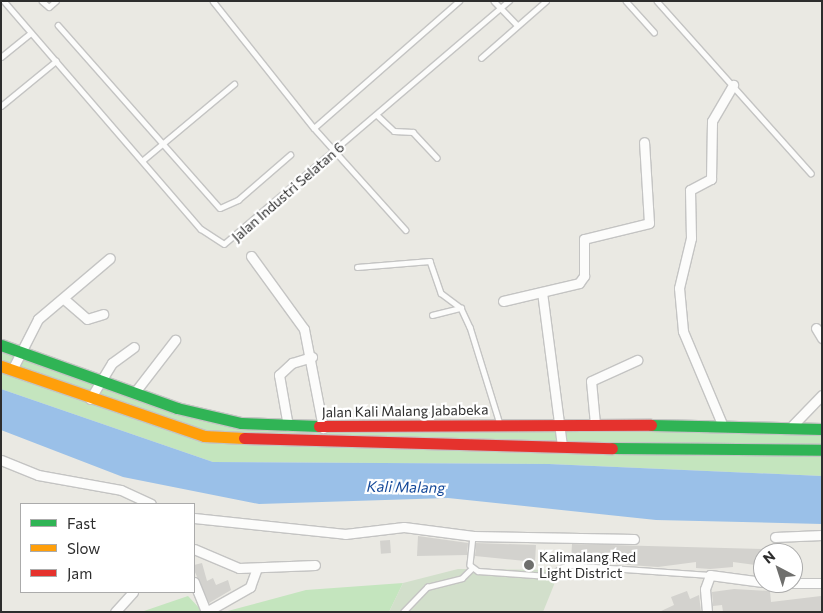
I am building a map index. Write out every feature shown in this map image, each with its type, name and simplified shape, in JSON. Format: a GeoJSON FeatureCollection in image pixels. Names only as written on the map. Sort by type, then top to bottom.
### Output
{"type":"FeatureCollection","features":[{"type":"Feature","properties":{"kind":"main road","name":"Jalan Kali Malang Jababeka"},"geometry":{"type":"LineString","coordinates":[[1,345],[214,419],[323,428],[562,424],[722,424],[822,429]]}},
{"type":"Feature","properties":{"kind":"main road"},"geometry":{"type":"LineString","coordinates":[[7,368],[90,399],[204,436],[294,443],[822,450]]}},
{"type":"Feature","properties":{"kind":"street"},"geometry":{"type":"LineString","coordinates":[[722,424],[683,332],[679,288],[691,238],[690,190],[711,179],[712,121],[732,86]]}},
{"type":"Feature","properties":{"kind":"street"},"geometry":{"type":"LineString","coordinates":[[503,302],[584,279],[586,238],[649,223],[644,142]]}},
{"type":"Feature","properties":{"kind":"street"},"geometry":{"type":"LineString","coordinates":[[251,256],[304,330],[312,357],[323,428]]}},
{"type":"Feature","properties":{"kind":"street"},"geometry":{"type":"LineString","coordinates":[[7,368],[20,352],[38,319],[64,299],[110,258]]}},
{"type":"Feature","properties":{"kind":"street"},"geometry":{"type":"LineString","coordinates":[[542,292],[562,424],[562,447]]}},
{"type":"Feature","properties":{"kind":"street"},"geometry":{"type":"LineString","coordinates":[[64,299],[87,319],[103,314]]}},
{"type":"Feature","properties":{"kind":"street"},"geometry":{"type":"LineString","coordinates":[[816,328],[822,338]]}},
{"type":"Feature","properties":{"kind":"street"},"geometry":{"type":"LineString","coordinates":[[135,392],[175,340]]}},
{"type":"Feature","properties":{"kind":"street"},"geometry":{"type":"LineString","coordinates":[[90,399],[99,379],[114,360],[134,348]]}},
{"type":"Feature","properties":{"kind":"street"},"geometry":{"type":"LineString","coordinates":[[288,426],[280,372],[312,357]]}},
{"type":"Feature","properties":{"kind":"street"},"geometry":{"type":"LineString","coordinates":[[595,424],[591,381],[637,360]]}},
{"type":"Feature","properties":{"kind":"street"},"geometry":{"type":"LineString","coordinates":[[790,428],[822,395]]}},
{"type":"Feature","properties":{"kind":"street"},"geometry":{"type":"LineString","coordinates":[[1,460],[38,475],[121,490],[148,503]]}},
{"type":"Feature","properties":{"kind":"street"},"geometry":{"type":"LineString","coordinates":[[195,518],[345,534],[404,526],[473,536],[634,539]]}},
{"type":"Feature","properties":{"kind":"street"},"geometry":{"type":"LineString","coordinates":[[775,537],[822,535]]}},
{"type":"Feature","properties":{"kind":"street"},"geometry":{"type":"LineString","coordinates":[[195,550],[227,566],[257,568],[316,565]]}},
{"type":"Feature","properties":{"kind":"street"},"geometry":{"type":"LineString","coordinates":[[195,584],[206,612],[250,587],[257,568]]}},
{"type":"Feature","properties":{"kind":"street"},"geometry":{"type":"LineString","coordinates":[[706,612],[705,589],[710,575],[753,581]]}},
{"type":"Feature","properties":{"kind":"street"},"geometry":{"type":"LineString","coordinates":[[803,583],[822,583]]}},
{"type":"Feature","properties":{"kind":"street"},"geometry":{"type":"LineString","coordinates":[[116,612],[132,593]]}},
{"type":"Feature","properties":{"kind":"lane","name":"Jalan Industri Selatan 6"},"geometry":{"type":"LineString","coordinates":[[4,1],[201,229],[224,244],[335,152],[509,1]]}},
{"type":"Feature","properties":{"kind":"lane"},"geometry":{"type":"LineString","coordinates":[[42,1],[49,7],[56,1]]}},
{"type":"Feature","properties":{"kind":"lane"},"geometry":{"type":"LineString","coordinates":[[213,1],[314,128],[406,230]]}},
{"type":"Feature","properties":{"kind":"lane"},"geometry":{"type":"LineString","coordinates":[[314,128],[459,1]]}},
{"type":"Feature","properties":{"kind":"lane"},"geometry":{"type":"LineString","coordinates":[[494,1],[517,25]]}},
{"type":"Feature","properties":{"kind":"lane"},"geometry":{"type":"LineString","coordinates":[[481,58],[546,1]]}},
{"type":"Feature","properties":{"kind":"lane"},"geometry":{"type":"LineString","coordinates":[[626,1],[654,32]]}},
{"type":"Feature","properties":{"kind":"lane"},"geometry":{"type":"LineString","coordinates":[[657,1],[811,173]]}},
{"type":"Feature","properties":{"kind":"lane"},"geometry":{"type":"LineString","coordinates":[[58,26],[223,209],[290,155]]}},
{"type":"Feature","properties":{"kind":"lane"},"geometry":{"type":"LineString","coordinates":[[1,57],[31,33]]}},
{"type":"Feature","properties":{"kind":"lane"},"geometry":{"type":"LineString","coordinates":[[1,106],[56,61]]}},
{"type":"Feature","properties":{"kind":"lane"},"geometry":{"type":"LineString","coordinates":[[142,161],[234,84]]}},
{"type":"Feature","properties":{"kind":"lane"},"geometry":{"type":"LineString","coordinates":[[377,115],[394,131],[413,132],[437,158]]}},
{"type":"Feature","properties":{"kind":"lane"},"geometry":{"type":"LineString","coordinates":[[357,267],[429,260],[441,294],[461,308],[489,380],[500,425]]}},
{"type":"Feature","properties":{"kind":"lane"},"geometry":{"type":"LineString","coordinates":[[432,315],[461,308]]}},
{"type":"Feature","properties":{"kind":"lane"},"geometry":{"type":"LineString","coordinates":[[403,612],[427,587],[462,578],[472,568],[473,536]]}},
{"type":"Feature","properties":{"kind":"lane"},"geometry":{"type":"LineString","coordinates":[[472,568],[548,576],[567,565],[710,575]]}},
{"type":"Feature","properties":{"kind":"green space"},"geometry":{"type":"Polygon","coordinates":[[[1,345],[214,419],[822,429],[822,476],[549,464],[213,462],[1,389],[1,345]]]}},
{"type":"Feature","properties":{"kind":"green space"},"geometry":{"type":"Polygon","coordinates":[[[458,569],[560,570],[543,612],[389,612],[403,583],[458,569]]]}},
{"type":"Feature","properties":{"kind":"green space"},"geometry":{"type":"Polygon","coordinates":[[[403,583],[389,612],[224,612],[306,590],[403,583]]]}},
{"type":"Feature","properties":{"kind":"green space"},"geometry":{"type":"Polygon","coordinates":[[[188,596],[203,612],[144,611],[188,596]]]}},
{"type":"Feature","properties":{"kind":"water","name":"Kali Malang"},"geometry":{"type":"Polygon","coordinates":[[[1,389],[213,462],[549,464],[822,476],[822,524],[656,520],[448,498],[259,504],[123,477],[1,430],[1,389]]]}},
{"type":"Feature","properties":{"kind":"building"},"geometry":{"type":"Polygon","coordinates":[[[418,536],[468,543],[467,555],[417,556],[418,536]]]}},
{"type":"Feature","properties":{"kind":"building"},"geometry":{"type":"Polygon","coordinates":[[[390,540],[391,553],[381,554],[380,541],[390,540]]]}},
{"type":"Feature","properties":{"kind":"building"},"geometry":{"type":"Polygon","coordinates":[[[476,543],[536,545],[535,562],[475,556],[476,543]]]}},
{"type":"Feature","properties":{"kind":"building"},"geometry":{"type":"Polygon","coordinates":[[[572,544],[753,549],[753,565],[733,562],[733,567],[710,569],[696,568],[696,562],[658,567],[571,561],[572,544]]]}},
{"type":"Feature","properties":{"kind":"building"},"geometry":{"type":"Polygon","coordinates":[[[202,563],[207,581],[213,578],[216,585],[228,580],[231,590],[209,603],[195,572],[195,565],[202,563]]]}},
{"type":"Feature","properties":{"kind":"building"},"geometry":{"type":"Polygon","coordinates":[[[734,589],[753,590],[753,593],[770,593],[771,602],[821,596],[822,612],[723,612],[722,605],[713,606],[712,592],[734,589]]]}},
{"type":"Feature","properties":{"kind":"building"},"geometry":{"type":"Polygon","coordinates":[[[687,591],[690,599],[699,595],[701,612],[659,612],[674,605],[671,597],[687,591]]]}},
{"type":"Feature","properties":{"kind":"traffic: fast"},"geometry":{"type":"LineString","coordinates":[[1,345],[177,408],[241,423],[319,426]]}},
{"type":"Feature","properties":{"kind":"traffic: fast"},"geometry":{"type":"LineString","coordinates":[[651,425],[822,429]]}},
{"type":"Feature","properties":{"kind":"traffic: fast"},"geometry":{"type":"LineString","coordinates":[[612,448],[822,450]]}},
{"type":"Feature","properties":{"kind":"traffic: slow"},"geometry":{"type":"LineString","coordinates":[[1,366],[204,436],[244,438]]}},
{"type":"Feature","properties":{"kind":"traffic: jam"},"geometry":{"type":"LineString","coordinates":[[319,426],[651,425]]}},
{"type":"Feature","properties":{"kind":"traffic: jam"},"geometry":{"type":"LineString","coordinates":[[244,438],[612,448]]}},
{"type":"Feature","properties":{"kind":"place","name":"Kalimalang Red Light District"},"geometry":{"type":"Point","coordinates":[529,565]}}]}
